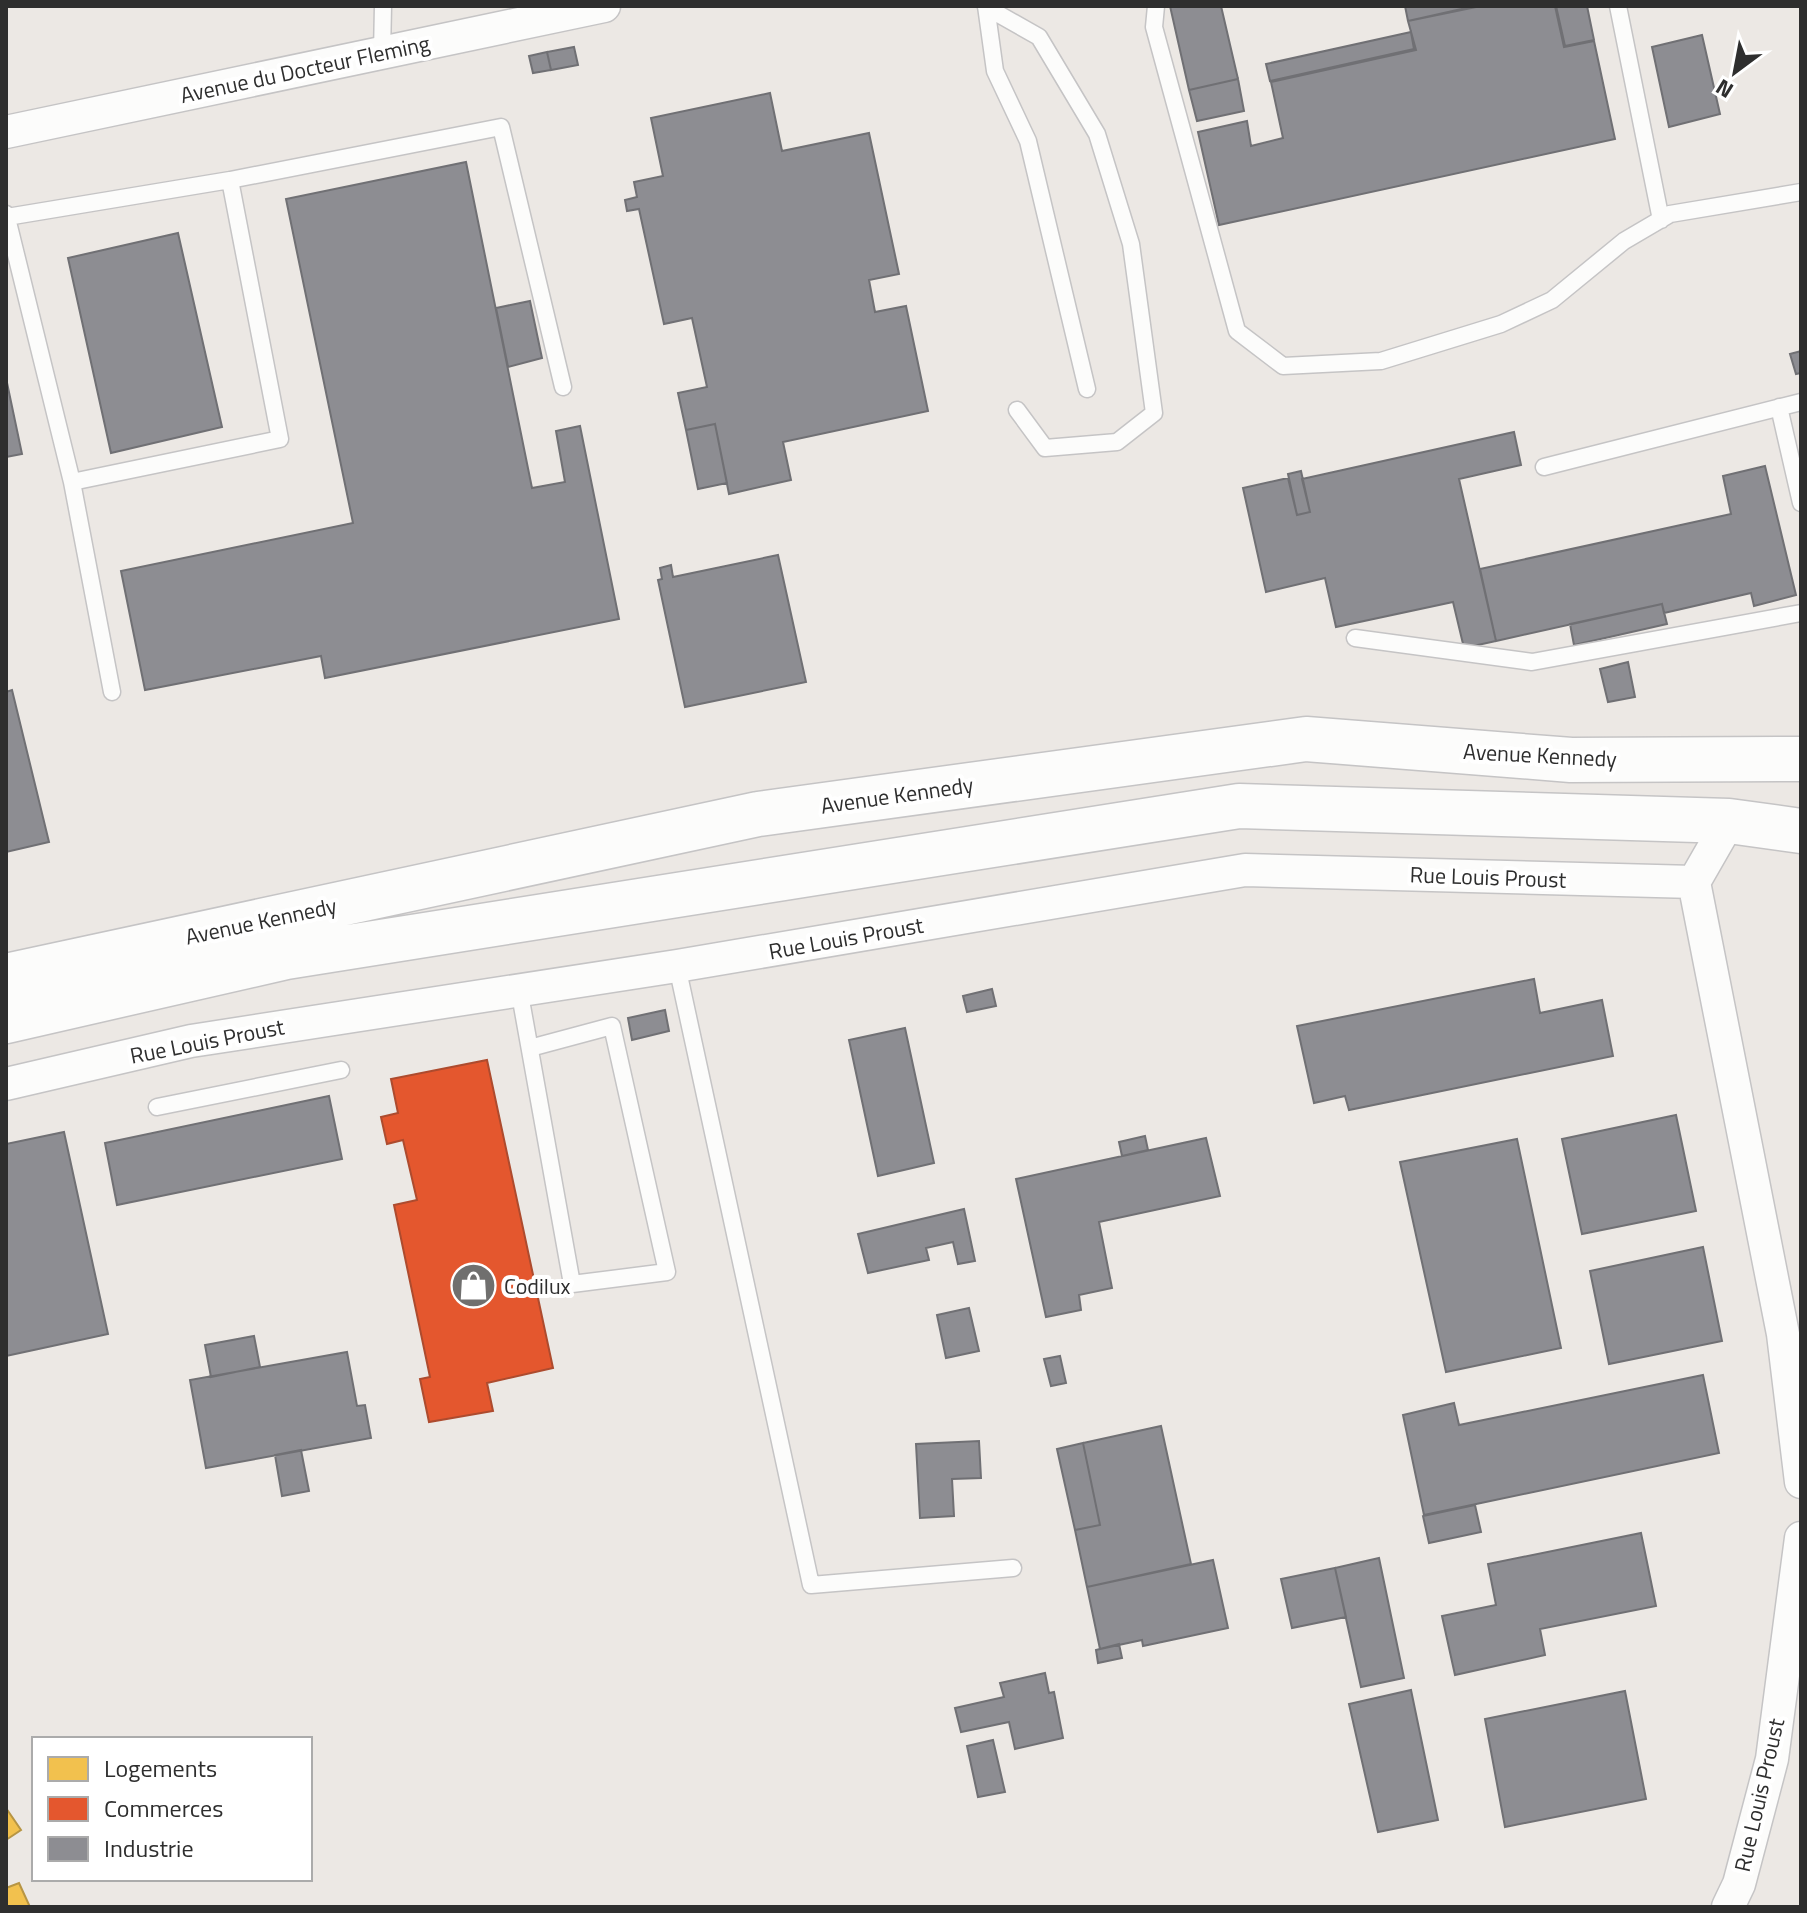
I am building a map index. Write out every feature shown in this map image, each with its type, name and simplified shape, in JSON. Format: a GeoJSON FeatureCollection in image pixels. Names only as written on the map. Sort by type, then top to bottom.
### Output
{"type":"FeatureCollection","features":[{"type":"Feature","properties":{"kind":"main road","name":"Avenue Kennedy"},"geometry":{"type":"LineString","coordinates":[[6,976],[758,814],[1306,739],[1571,760],[1801,759]]}},
{"type":"Feature","properties":{"kind":"main road","name":"Avenue Kennedy"},"geometry":{"type":"LineString","coordinates":[[6,1021],[286,957],[1239,806],[1729,821],[1801,831]]}},
{"type":"Feature","properties":{"kind":"street","name":"Avenue du Docteur Fleming"},"geometry":{"type":"LineString","coordinates":[[6,132],[604,6]]}},
{"type":"Feature","properties":{"kind":"street"},"geometry":{"type":"LineString","coordinates":[[1729,821],[1694,882],[1783,1334],[1801,1482]]}},
{"type":"Feature","properties":{"kind":"street","name":"Rue Louis Proust"},"geometry":{"type":"LineString","coordinates":[[6,1084],[191,1041],[677,966],[1245,870],[1694,882]]}},
{"type":"Feature","properties":{"kind":"street","name":"Rue Louis Proust"},"geometry":{"type":"LineString","coordinates":[[1728,1907],[1739,1884],[1791,1679],[1800,1550]]}},
{"type":"Feature","properties":{"kind":"lane"},"geometry":{"type":"LineString","coordinates":[[382,53],[383,6]]}},
{"type":"Feature","properties":{"kind":"lane"},"geometry":{"type":"LineString","coordinates":[[1156,6],[1154,27],[1237,331],[1283,366],[1381,361],[1501,324],[1552,300],[1624,241],[1670,214],[1801,192]]}},
{"type":"Feature","properties":{"kind":"lane"},"geometry":{"type":"LineString","coordinates":[[1618,6],[1661,220]]}},
{"type":"Feature","properties":{"kind":"lane"},"geometry":{"type":"LineString","coordinates":[[986,7],[995,71],[1028,141],[1087,389]]}},
{"type":"Feature","properties":{"kind":"lane"},"geometry":{"type":"LineString","coordinates":[[986,7],[1039,37],[1097,134],[1131,244],[1154,413],[1117,442],[1045,448],[1017,410]]}},
{"type":"Feature","properties":{"kind":"lane"},"geometry":{"type":"LineString","coordinates":[[112,692],[72,482],[6,215],[230,180],[501,127],[563,387]]}},
{"type":"Feature","properties":{"kind":"lane"},"geometry":{"type":"LineString","coordinates":[[72,482],[280,439],[230,180]]}},
{"type":"Feature","properties":{"kind":"lane"},"geometry":{"type":"LineString","coordinates":[[1544,467],[1801,402]]}},
{"type":"Feature","properties":{"kind":"lane"},"geometry":{"type":"LineString","coordinates":[[1779,407],[1801,503]]}},
{"type":"Feature","properties":{"kind":"lane"},"geometry":{"type":"LineString","coordinates":[[1355,638],[1532,662],[1801,613]]}},
{"type":"Feature","properties":{"kind":"lane"},"geometry":{"type":"LineString","coordinates":[[677,966],[811,1585],[1013,1568]]}},
{"type":"Feature","properties":{"kind":"lane"},"geometry":{"type":"LineString","coordinates":[[519,989],[572,1284],[667,1272],[612,1026],[530,1048]]}},
{"type":"Feature","properties":{"kind":"lane"},"geometry":{"type":"LineString","coordinates":[[157,1107],[341,1070]]}},
{"type":"Feature","properties":{"kind":"building: Logements"},"geometry":{"type":"Polygon","coordinates":[[[6,1808],[21,1830],[6,1840],[6,1808]]]}},
{"type":"Feature","properties":{"kind":"building: Logements"},"geometry":{"type":"Polygon","coordinates":[[[19,1883],[30,1907],[6,1907],[6,1888],[19,1883]]]}},
{"type":"Feature","properties":{"kind":"building: Commerces","name":"Codilux"},"geometry":{"type":"Polygon","coordinates":[[[487,1060],[553,1368],[487,1383],[493,1411],[429,1422],[420,1379],[430,1377],[394,1205],[417,1200],[403,1140],[387,1144],[381,1117],[398,1113],[391,1079],[487,1060]]]}},
{"type":"Feature","properties":{"kind":"building: Industrie"},"geometry":{"type":"Polygon","coordinates":[[[1170,6],[1221,6],[1238,79],[1189,90],[1170,6]]]}},
{"type":"Feature","properties":{"kind":"building: Industrie"},"geometry":{"type":"Polygon","coordinates":[[[1405,6],[1475,6],[1408,21],[1405,6]]]}},
{"type":"Feature","properties":{"kind":"building: Industrie"},"geometry":{"type":"Polygon","coordinates":[[[1481,6],[1555,6],[1564,47],[1594,41],[1615,139],[1219,225],[1198,132],[1247,121],[1251,146],[1283,138],[1271,82],[1416,50],[1408,21],[1481,6]]]}},
{"type":"Feature","properties":{"kind":"building: Industrie"},"geometry":{"type":"Polygon","coordinates":[[[1556,6],[1587,6],[1594,40],[1565,46],[1556,6]]]}},
{"type":"Feature","properties":{"kind":"building: Industrie"},"geometry":{"type":"Polygon","coordinates":[[[1411,32],[1414,49],[1270,81],[1266,64],[1411,32]]]}},
{"type":"Feature","properties":{"kind":"building: Industrie"},"geometry":{"type":"Polygon","coordinates":[[[1702,35],[1720,114],[1669,127],[1652,47],[1702,35]]]}},
{"type":"Feature","properties":{"kind":"building: Industrie"},"geometry":{"type":"Polygon","coordinates":[[[574,47],[578,65],[551,70],[547,52],[574,47]]]}},
{"type":"Feature","properties":{"kind":"building: Industrie"},"geometry":{"type":"Polygon","coordinates":[[[547,52],[551,70],[533,73],[529,56],[547,52]]]}},
{"type":"Feature","properties":{"kind":"building: Industrie"},"geometry":{"type":"Polygon","coordinates":[[[1238,79],[1244,111],[1197,121],[1189,90],[1238,79]]]}},
{"type":"Feature","properties":{"kind":"building: Industrie"},"geometry":{"type":"Polygon","coordinates":[[[770,93],[782,151],[869,133],[899,274],[869,280],[875,312],[906,306],[928,411],[783,442],[791,480],[729,494],[715,424],[686,430],[678,393],[707,387],[692,318],[664,324],[639,209],[627,211],[625,200],[637,197],[634,182],[663,176],[651,118],[770,93]]]}},
{"type":"Feature","properties":{"kind":"building: Industrie"},"geometry":{"type":"Polygon","coordinates":[[[466,162],[532,488],[565,482],[556,431],[580,426],[619,619],[325,678],[321,656],[145,690],[121,571],[353,523],[286,199],[466,162]]]}},
{"type":"Feature","properties":{"kind":"building: Industrie"},"geometry":{"type":"Polygon","coordinates":[[[178,233],[222,427],[111,453],[68,258],[178,233]]]}},
{"type":"Feature","properties":{"kind":"building: Industrie"},"geometry":{"type":"Polygon","coordinates":[[[530,301],[542,358],[508,367],[496,308],[530,301]]]}},
{"type":"Feature","properties":{"kind":"building: Industrie"},"geometry":{"type":"Polygon","coordinates":[[[1801,351],[1801,373],[1796,374],[1790,354],[1801,351]]]}},
{"type":"Feature","properties":{"kind":"building: Industrie"},"geometry":{"type":"Polygon","coordinates":[[[6,378],[22,454],[6,457],[6,378]]]}},
{"type":"Feature","properties":{"kind":"building: Industrie"},"geometry":{"type":"Polygon","coordinates":[[[715,424],[727,483],[698,489],[686,430],[715,424]]]}},
{"type":"Feature","properties":{"kind":"building: Industrie"},"geometry":{"type":"Polygon","coordinates":[[[1514,432],[1521,465],[1459,479],[1496,641],[1464,648],[1453,602],[1336,627],[1325,578],[1266,592],[1243,488],[1288,478],[1297,515],[1310,512],[1302,479],[1514,432]]]}},
{"type":"Feature","properties":{"kind":"building: Industrie"},"geometry":{"type":"Polygon","coordinates":[[[1765,466],[1796,595],[1754,606],[1751,593],[1664,613],[1662,604],[1496,641],[1480,569],[1731,514],[1723,476],[1765,466]]]}},
{"type":"Feature","properties":{"kind":"building: Industrie"},"geometry":{"type":"Polygon","coordinates":[[[1301,471],[1310,512],[1297,515],[1288,474],[1301,471]]]}},
{"type":"Feature","properties":{"kind":"building: Industrie"},"geometry":{"type":"Polygon","coordinates":[[[778,555],[806,682],[685,707],[658,580],[662,579],[660,568],[671,565],[673,577],[778,555]]]}},
{"type":"Feature","properties":{"kind":"building: Industrie"},"geometry":{"type":"Polygon","coordinates":[[[1662,604],[1667,624],[1574,645],[1570,624],[1662,604]]]}},
{"type":"Feature","properties":{"kind":"building: Industrie"},"geometry":{"type":"Polygon","coordinates":[[[1628,662],[1635,697],[1608,702],[1600,669],[1628,662]]]}},
{"type":"Feature","properties":{"kind":"building: Industrie"},"geometry":{"type":"Polygon","coordinates":[[[12,690],[49,842],[6,852],[6,692],[12,690]]]}},
{"type":"Feature","properties":{"kind":"building: Industrie"},"geometry":{"type":"Polygon","coordinates":[[[1534,979],[1540,1013],[1602,1000],[1613,1056],[1349,1110],[1345,1096],[1314,1103],[1297,1026],[1534,979]]]}},
{"type":"Feature","properties":{"kind":"building: Industrie"},"geometry":{"type":"Polygon","coordinates":[[[992,989],[996,1006],[967,1012],[963,996],[992,989]]]}},
{"type":"Feature","properties":{"kind":"building: Industrie"},"geometry":{"type":"Polygon","coordinates":[[[665,1010],[669,1031],[632,1040],[628,1018],[665,1010]]]}},
{"type":"Feature","properties":{"kind":"building: Industrie"},"geometry":{"type":"Polygon","coordinates":[[[905,1028],[934,1163],[878,1176],[849,1040],[905,1028]]]}},
{"type":"Feature","properties":{"kind":"building: Industrie"},"geometry":{"type":"Polygon","coordinates":[[[329,1096],[342,1159],[117,1205],[105,1143],[329,1096]]]}},
{"type":"Feature","properties":{"kind":"building: Industrie"},"geometry":{"type":"Polygon","coordinates":[[[1676,1115],[1696,1211],[1582,1234],[1562,1139],[1676,1115]]]}},
{"type":"Feature","properties":{"kind":"building: Industrie"},"geometry":{"type":"Polygon","coordinates":[[[64,1132],[108,1334],[6,1356],[6,1144],[64,1132]]]}},
{"type":"Feature","properties":{"kind":"building: Industrie"},"geometry":{"type":"Polygon","coordinates":[[[1145,1136],[1148,1150],[1122,1156],[1119,1142],[1145,1136]]]}},
{"type":"Feature","properties":{"kind":"building: Industrie"},"geometry":{"type":"Polygon","coordinates":[[[1206,1138],[1220,1196],[1099,1222],[1112,1288],[1079,1295],[1081,1310],[1046,1317],[1016,1179],[1206,1138]]]}},
{"type":"Feature","properties":{"kind":"building: Industrie"},"geometry":{"type":"Polygon","coordinates":[[[1517,1139],[1561,1348],[1446,1372],[1400,1162],[1517,1139]]]}},
{"type":"Feature","properties":{"kind":"building: Industrie"},"geometry":{"type":"Polygon","coordinates":[[[964,1209],[975,1261],[958,1264],[953,1242],[926,1248],[929,1260],[868,1273],[858,1234],[964,1209]]]}},
{"type":"Feature","properties":{"kind":"building: Industrie"},"geometry":{"type":"Polygon","coordinates":[[[1703,1247],[1722,1341],[1609,1364],[1590,1271],[1703,1247]]]}},
{"type":"Feature","properties":{"kind":"building: Industrie"},"geometry":{"type":"Polygon","coordinates":[[[969,1308],[979,1351],[946,1358],[937,1315],[969,1308]]]}},
{"type":"Feature","properties":{"kind":"building: Industrie"},"geometry":{"type":"Polygon","coordinates":[[[254,1336],[260,1367],[211,1377],[205,1345],[254,1336]]]}},
{"type":"Feature","properties":{"kind":"building: Industrie"},"geometry":{"type":"Polygon","coordinates":[[[347,1352],[357,1406],[365,1405],[371,1438],[206,1468],[190,1380],[347,1352]]]}},
{"type":"Feature","properties":{"kind":"building: Industrie"},"geometry":{"type":"Polygon","coordinates":[[[1060,1356],[1066,1383],[1051,1386],[1044,1359],[1060,1356]]]}},
{"type":"Feature","properties":{"kind":"building: Industrie"},"geometry":{"type":"Polygon","coordinates":[[[1703,1375],[1719,1453],[1424,1515],[1403,1415],[1454,1403],[1459,1425],[1703,1375]]]}},
{"type":"Feature","properties":{"kind":"building: Industrie"},"geometry":{"type":"Polygon","coordinates":[[[1161,1426],[1191,1564],[1087,1587],[1075,1530],[1100,1525],[1083,1443],[1161,1426]]]}},
{"type":"Feature","properties":{"kind":"building: Industrie"},"geometry":{"type":"Polygon","coordinates":[[[979,1441],[981,1478],[952,1479],[954,1516],[920,1518],[916,1444],[979,1441]]]}},
{"type":"Feature","properties":{"kind":"building: Industrie"},"geometry":{"type":"Polygon","coordinates":[[[1083,1443],[1100,1525],[1075,1530],[1057,1449],[1083,1443]]]}},
{"type":"Feature","properties":{"kind":"building: Industrie"},"geometry":{"type":"Polygon","coordinates":[[[301,1450],[309,1491],[282,1496],[275,1455],[301,1450]]]}},
{"type":"Feature","properties":{"kind":"building: Industrie"},"geometry":{"type":"Polygon","coordinates":[[[1475,1505],[1481,1532],[1429,1543],[1423,1516],[1475,1505]]]}},
{"type":"Feature","properties":{"kind":"building: Industrie"},"geometry":{"type":"Polygon","coordinates":[[[1641,1533],[1656,1606],[1540,1629],[1545,1655],[1455,1675],[1442,1616],[1496,1605],[1488,1564],[1641,1533]]]}},
{"type":"Feature","properties":{"kind":"building: Industrie"},"geometry":{"type":"Polygon","coordinates":[[[1379,1558],[1404,1678],[1361,1687],[1335,1568],[1379,1558]]]}},
{"type":"Feature","properties":{"kind":"building: Industrie"},"geometry":{"type":"Polygon","coordinates":[[[1213,1560],[1228,1628],[1143,1646],[1142,1640],[1100,1649],[1087,1587],[1213,1560]]]}},
{"type":"Feature","properties":{"kind":"building: Industrie"},"geometry":{"type":"Polygon","coordinates":[[[1335,1568],[1346,1617],[1292,1628],[1281,1579],[1335,1568]]]}},
{"type":"Feature","properties":{"kind":"building: Industrie"},"geometry":{"type":"Polygon","coordinates":[[[1119,1644],[1122,1658],[1098,1663],[1096,1650],[1119,1644]]]}},
{"type":"Feature","properties":{"kind":"building: Industrie"},"geometry":{"type":"Polygon","coordinates":[[[1045,1673],[1049,1693],[1054,1692],[1063,1738],[1015,1749],[1009,1722],[961,1732],[955,1708],[1004,1697],[1000,1683],[1045,1673]]]}},
{"type":"Feature","properties":{"kind":"building: Industrie"},"geometry":{"type":"Polygon","coordinates":[[[1411,1690],[1438,1820],[1378,1832],[1349,1704],[1411,1690]]]}},
{"type":"Feature","properties":{"kind":"building: Industrie"},"geometry":{"type":"Polygon","coordinates":[[[1625,1691],[1646,1799],[1505,1827],[1485,1719],[1625,1691]]]}},
{"type":"Feature","properties":{"kind":"building: Industrie"},"geometry":{"type":"Polygon","coordinates":[[[993,1740],[1005,1792],[978,1797],[967,1746],[993,1740]]]}},
{"type":"Feature","properties":{"kind":"place","name":"Codilux"},"geometry":{"type":"Point","coordinates":[473,1286]}}]}
